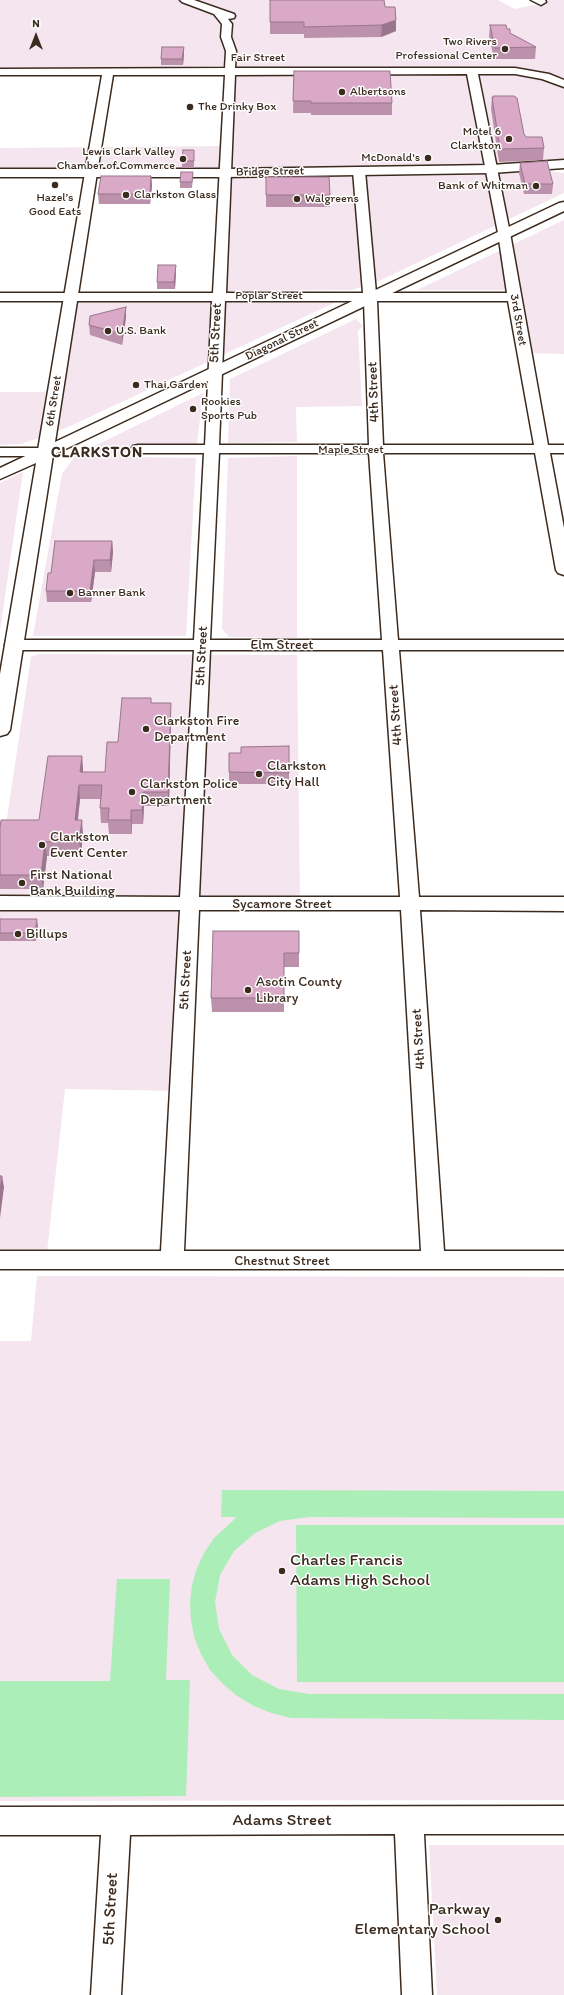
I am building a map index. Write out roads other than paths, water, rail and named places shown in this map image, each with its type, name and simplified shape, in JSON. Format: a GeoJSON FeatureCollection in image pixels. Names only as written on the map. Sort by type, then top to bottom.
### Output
{"type":"FeatureCollection","features":[{"type":"Feature","properties":{"kind":"main road","name":"Bridge Street"},"geometry":{"type":"LineString","coordinates":[[0,173],[225,173],[491,169],[564,164]]}},
{"type":"Feature","properties":{"kind":"main road","name":"Bridge Street"},"geometry":{"type":"LineString","coordinates":[[540,166],[564,169]]}},
{"type":"Feature","properties":{"kind":"main road","name":"6th Street"},"geometry":{"type":"LineString","coordinates":[[0,730],[7,645],[39,492],[55,460],[71,297],[91,173]]}},
{"type":"Feature","properties":{"kind":"main road","name":"Diagonal Street"},"geometry":{"type":"LineString","coordinates":[[55,460],[110,432],[136,410],[214,374],[504,233],[564,206]]}},
{"type":"Feature","properties":{"kind":"main road"},"geometry":{"type":"LineString","coordinates":[[0,474],[55,460]]}},
{"type":"Feature","properties":{"kind":"street"},"geometry":{"type":"LineString","coordinates":[[185,0],[231,17],[236,23]]}},
{"type":"Feature","properties":{"kind":"street","name":"5th Street"},"geometry":{"type":"LineString","coordinates":[[172,1262],[213,449],[214,374],[231,51],[226,38],[227,24],[218,12],[235,7],[235,45],[231,51]]}},
{"type":"Feature","properties":{"kind":"street","name":"3rd Street"},"geometry":{"type":"LineString","coordinates":[[472,71],[504,233],[564,570]]}},
{"type":"Feature","properties":{"kind":"street","name":"Fair Street"},"geometry":{"type":"LineString","coordinates":[[515,71],[560,77]]}},
{"type":"Feature","properties":{"kind":"street","name":"Fair Street"},"geometry":{"type":"LineString","coordinates":[[0,72],[515,71],[560,77]]}},
{"type":"Feature","properties":{"kind":"street","name":"6th Street"},"geometry":{"type":"LineString","coordinates":[[91,173],[108,72]]}},
{"type":"Feature","properties":{"kind":"street","name":"4th Street"},"geometry":{"type":"LineString","coordinates":[[359,171],[370,297],[376,450],[410,904],[433,1260]]}},
{"type":"Feature","properties":{"kind":"street","name":"Poplar Street"},"geometry":{"type":"LineString","coordinates":[[0,297],[514,296]]}},
{"type":"Feature","properties":{"kind":"street","name":"Maple Street"},"geometry":{"type":"LineString","coordinates":[[138,449],[564,449]]}},
{"type":"Feature","properties":{"kind":"street"},"geometry":{"type":"LineString","coordinates":[[0,452],[55,460]]}},
{"type":"Feature","properties":{"kind":"street","name":"Elm Street"},"geometry":{"type":"LineString","coordinates":[[7,645],[564,645]]}},
{"type":"Feature","properties":{"kind":"street","name":"Sycamore Street"},"geometry":{"type":"LineString","coordinates":[[0,903],[564,904]]}},
{"type":"Feature","properties":{"kind":"street","name":"Chestnut Street"},"geometry":{"type":"LineString","coordinates":[[0,1260],[172,1262],[564,1260]]}},
{"type":"Feature","properties":{"kind":"street"},"geometry":{"type":"LineString","coordinates":[[409,1820],[417,1995]]}},
{"type":"Feature","properties":{"kind":"street","name":"Adams Street"},"geometry":{"type":"LineString","coordinates":[[0,1822],[564,1820]]}},
{"type":"Feature","properties":{"kind":"street","name":"5th Street"},"geometry":{"type":"LineString","coordinates":[[106,1995],[116,1822]]}},
{"type":"Feature","properties":{"kind":"place","name":"Two Rivers Professional Center"},"geometry":{"type":"Point","coordinates":[505,49]}},
{"type":"Feature","properties":{"kind":"place","name":"Albertsons"},"geometry":{"type":"Point","coordinates":[342,92]}},
{"type":"Feature","properties":{"kind":"place","name":"The Drinky Box"},"geometry":{"type":"Point","coordinates":[190,107]}},
{"type":"Feature","properties":{"kind":"place","name":"Motel 6 Clarkston"},"geometry":{"type":"Point","coordinates":[509,139]}},
{"type":"Feature","properties":{"kind":"place","name":"McDonald's"},"geometry":{"type":"Point","coordinates":[428,158]}},
{"type":"Feature","properties":{"kind":"place","name":"Lewis Clark Valley Chamber of Commerce"},"geometry":{"type":"Point","coordinates":[183,159]}},
{"type":"Feature","properties":{"kind":"place","name":"Hazel’s Good Eats"},"geometry":{"type":"Point","coordinates":[55,185]}},
{"type":"Feature","properties":{"kind":"place","name":"Bank of Whitman"},"geometry":{"type":"Point","coordinates":[536,186]}},
{"type":"Feature","properties":{"kind":"place","name":"Clarkston Glass"},"geometry":{"type":"Point","coordinates":[126,195]}},
{"type":"Feature","properties":{"kind":"place","name":"Walgreens"},"geometry":{"type":"Point","coordinates":[297,199]}},
{"type":"Feature","properties":{"kind":"place","name":"U.S. Bank"},"geometry":{"type":"Point","coordinates":[108,331]}},
{"type":"Feature","properties":{"kind":"place","name":"Thai Garden"},"geometry":{"type":"Point","coordinates":[136,385]}},
{"type":"Feature","properties":{"kind":"place","name":"Rookies Sports Pub"},"geometry":{"type":"Point","coordinates":[193,409]}},
{"type":"Feature","properties":{"kind":"place","name":"Banner Bank"},"geometry":{"type":"Point","coordinates":[70,593]}},
{"type":"Feature","properties":{"kind":"place","name":"Clarkston Fire Department"},"geometry":{"type":"Point","coordinates":[146,729]}},
{"type":"Feature","properties":{"kind":"place","name":"Clarkston City Hall"},"geometry":{"type":"Point","coordinates":[259,774]}},
{"type":"Feature","properties":{"kind":"place","name":"Clarkston Police Department"},"geometry":{"type":"Point","coordinates":[132,792]}},
{"type":"Feature","properties":{"kind":"place","name":"Clarkston Event Center"},"geometry":{"type":"Point","coordinates":[42,845]}},
{"type":"Feature","properties":{"kind":"place","name":"First National Bank Building"},"geometry":{"type":"Point","coordinates":[22,883]}},
{"type":"Feature","properties":{"kind":"place","name":"Billups"},"geometry":{"type":"Point","coordinates":[18,934]}},
{"type":"Feature","properties":{"kind":"place","name":"Asotin County Library"},"geometry":{"type":"Point","coordinates":[248,990]}},
{"type":"Feature","properties":{"kind":"place","name":"Charles Francis Adams High School"},"geometry":{"type":"Point","coordinates":[282,1571]}},
{"type":"Feature","properties":{"kind":"place","name":"Parkway Elementary School"},"geometry":{"type":"Point","coordinates":[498,1920]}},
{"type":"Feature","properties":{"kind":"district","name":"CLARKSTON"},"geometry":{"type":"Point","coordinates":[97,453]}}]}
